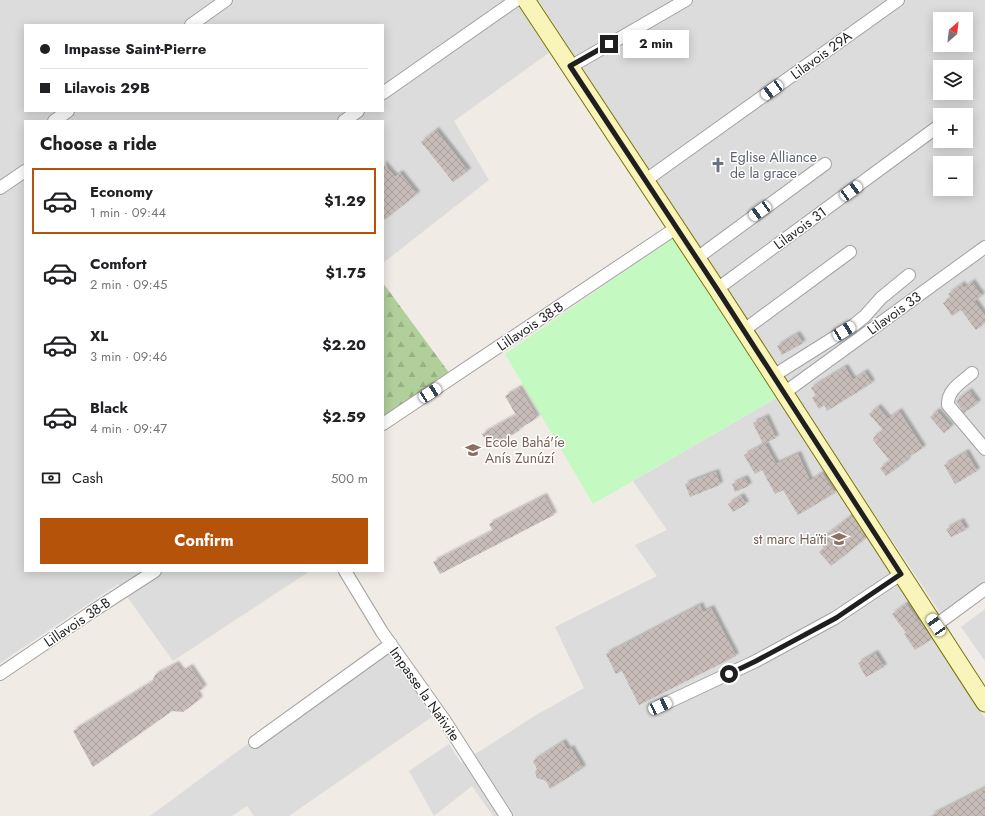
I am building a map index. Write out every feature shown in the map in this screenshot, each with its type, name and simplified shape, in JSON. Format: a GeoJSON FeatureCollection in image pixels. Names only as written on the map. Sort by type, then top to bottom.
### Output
{"type":"FeatureCollection","features":[{"type":"Feature","properties":{"kind":"main road"},"geometry":{"type":"LineString","coordinates":[[526,0],[744,330],[985,703]]}},
{"type":"Feature","properties":{"kind":"street"},"geometry":{"type":"LineString","coordinates":[[192,24],[226,0]]}},
{"type":"Feature","properties":{"kind":"street"},"geometry":{"type":"LineString","coordinates":[[384,93],[516,0]]}},
{"type":"Feature","properties":{"kind":"street"},"geometry":{"type":"LineString","coordinates":[[570,66],[686,0]]}},
{"type":"Feature","properties":{"kind":"street","name":"Lilavois 29A"},"geometry":{"type":"LineString","coordinates":[[646,180],[898,0]]}},
{"type":"Feature","properties":{"kind":"street"},"geometry":{"type":"LineString","coordinates":[[55,120],[67,112]]}},
{"type":"Feature","properties":{"kind":"street"},"geometry":{"type":"LineString","coordinates":[[345,120],[357,112]]}},
{"type":"Feature","properties":{"kind":"street","name":"Lilavois 31"},"geometry":{"type":"LineString","coordinates":[[717,289],[933,130]]}},
{"type":"Feature","properties":{"kind":"street"},"geometry":{"type":"LineString","coordinates":[[696,258],[825,164]]}},
{"type":"Feature","properties":{"kind":"street"},"geometry":{"type":"LineString","coordinates":[[0,188],[24,172]]}},
{"type":"Feature","properties":{"kind":"street","name":"Lillavois 38-B"},"geometry":{"type":"LineString","coordinates":[[384,423],[676,228]]}},
{"type":"Feature","properties":{"kind":"street","name":"Lilavois 33"},"geometry":{"type":"LineString","coordinates":[[784,393],[985,247]]}},
{"type":"Feature","properties":{"kind":"street"},"geometry":{"type":"LineString","coordinates":[[744,330],[850,252]]}},
{"type":"Feature","properties":{"kind":"street"},"geometry":{"type":"LineString","coordinates":[[773,376],[854,325],[865,316],[881,298],[910,275]]}},
{"type":"Feature","properties":{"kind":"street"},"geometry":{"type":"LineString","coordinates":[[972,373],[951,392],[948,398],[948,405],[985,449]]}},
{"type":"Feature","properties":{"kind":"street","name":"Lillavois 38-B"},"geometry":{"type":"LineString","coordinates":[[0,674],[153,572]]}},
{"type":"Feature","properties":{"kind":"street","name":"Impasse la Nativite"},"geometry":{"type":"LineString","coordinates":[[346,572],[391,644],[445,721],[506,816]]}},
{"type":"Feature","properties":{"kind":"street"},"geometry":{"type":"LineString","coordinates":[[660,706],[756,661],[836,618],[901,574]]}},
{"type":"Feature","properties":{"kind":"street"},"geometry":{"type":"LineString","coordinates":[[936,625],[985,589]]}},
{"type":"Feature","properties":{"kind":"street"},"geometry":{"type":"LineString","coordinates":[[255,742],[391,644]]}},
{"type":"Feature","properties":{"kind":"shaded area"},"geometry":{"type":"Polygon","coordinates":[[[0,0],[520,0],[553,50],[454,121],[489,180],[384,262],[384,120],[24,120],[24,572],[308,572],[173,661],[118,584],[0,663],[0,0]]]}},
{"type":"Feature","properties":{"kind":"shaded area"},"geometry":{"type":"Polygon","coordinates":[[[538,0],[985,0],[985,586],[943,617],[653,181],[586,73],[538,0]]]}},
{"type":"Feature","properties":{"kind":"shaded area"},"geometry":{"type":"Polygon","coordinates":[[[780,396],[985,718],[985,816],[493,816],[472,786],[434,816],[409,771],[449,744],[461,763],[536,715],[584,688],[555,627],[657,576],[635,545],[667,530],[633,481],[780,396]]]}},
{"type":"Feature","properties":{"kind":"shaded area"},"geometry":{"type":"Polygon","coordinates":[[[985,609],[985,661],[961,627],[985,609]]]}},
{"type":"Feature","properties":{"kind":"shaded area"},"geometry":{"type":"Polygon","coordinates":[[[384,643],[432,717],[289,816],[254,816],[247,806],[232,816],[150,816],[384,643]]]}},
{"type":"Feature","properties":{"kind":"green space"},"geometry":{"type":"Polygon","coordinates":[[[675,236],[780,396],[593,504],[505,354],[675,236]]]}},
{"type":"Feature","properties":{"kind":"green space"},"geometry":{"type":"Polygon","coordinates":[[[384,284],[450,374],[384,416],[384,284]]]}},
{"type":"Feature","properties":{"kind":"building"},"geometry":{"type":"Polygon","coordinates":[[[436,130],[468,171],[453,182],[421,142],[436,130]]]}},
{"type":"Feature","properties":{"kind":"building"},"geometry":{"type":"Polygon","coordinates":[[[384,164],[395,177],[400,173],[417,194],[384,220],[384,164]]]}},
{"type":"Feature","properties":{"kind":"building"},"geometry":{"type":"Polygon","coordinates":[[[972,282],[982,296],[974,301],[985,316],[985,323],[976,330],[961,310],[952,316],[943,303],[951,298],[948,294],[962,284],[964,288],[972,282]]]}},
{"type":"Feature","properties":{"kind":"building"},"geometry":{"type":"Polygon","coordinates":[[[797,334],[803,343],[782,355],[777,346],[797,334]]]}},
{"type":"Feature","properties":{"kind":"building"},"geometry":{"type":"Polygon","coordinates":[[[845,367],[853,380],[865,372],[872,383],[827,411],[824,405],[819,409],[812,398],[816,395],[811,388],[845,367]]]}},
{"type":"Feature","properties":{"kind":"building"},"geometry":{"type":"Polygon","coordinates":[[[519,388],[537,418],[491,448],[482,434],[516,415],[505,396],[519,388]]]}},
{"type":"Feature","properties":{"kind":"building"},"geometry":{"type":"Polygon","coordinates":[[[969,391],[978,403],[964,413],[956,401],[969,391]]]}},
{"type":"Feature","properties":{"kind":"building"},"geometry":{"type":"Polygon","coordinates":[[[878,407],[888,419],[899,411],[923,448],[907,458],[908,460],[886,476],[880,468],[890,461],[873,440],[873,438],[883,430],[869,414],[878,407]]]}},
{"type":"Feature","properties":{"kind":"building"},"geometry":{"type":"Polygon","coordinates":[[[937,411],[951,427],[944,433],[930,417],[937,411]]]}},
{"type":"Feature","properties":{"kind":"building"},"geometry":{"type":"Polygon","coordinates":[[[766,417],[776,438],[763,444],[753,423],[766,417]]]}},
{"type":"Feature","properties":{"kind":"building"},"geometry":{"type":"Polygon","coordinates":[[[765,444],[776,464],[798,454],[810,481],[822,473],[835,493],[798,515],[783,490],[775,494],[762,470],[755,474],[744,455],[765,444]]]}},
{"type":"Feature","properties":{"kind":"building"},"geometry":{"type":"Polygon","coordinates":[[[966,452],[977,471],[955,484],[944,465],[966,452]]]}},
{"type":"Feature","properties":{"kind":"building"},"geometry":{"type":"Polygon","coordinates":[[[716,472],[720,485],[690,497],[685,484],[716,472]]]}},
{"type":"Feature","properties":{"kind":"building"},"geometry":{"type":"Polygon","coordinates":[[[745,478],[749,486],[735,492],[732,484],[745,478]]]}},
{"type":"Feature","properties":{"kind":"building"},"geometry":{"type":"Polygon","coordinates":[[[544,496],[554,515],[440,574],[433,562],[493,531],[489,524],[544,496]]]}},
{"type":"Feature","properties":{"kind":"building"},"geometry":{"type":"Polygon","coordinates":[[[741,496],[746,504],[733,512],[728,504],[741,496]]]}},
{"type":"Feature","properties":{"kind":"building"},"geometry":{"type":"Polygon","coordinates":[[[852,515],[866,538],[831,566],[819,552],[824,548],[819,541],[852,515]]]}},
{"type":"Feature","properties":{"kind":"building"},"geometry":{"type":"Polygon","coordinates":[[[961,521],[966,530],[951,537],[946,529],[961,521]]]}},
{"type":"Feature","properties":{"kind":"building"},"geometry":{"type":"Polygon","coordinates":[[[906,604],[920,623],[921,622],[932,639],[915,650],[904,634],[906,633],[892,614],[906,604]]]}},
{"type":"Feature","properties":{"kind":"building"},"geometry":{"type":"Polygon","coordinates":[[[700,605],[703,612],[711,608],[736,656],[639,705],[622,671],[616,674],[606,654],[700,605]]]}},
{"type":"Feature","properties":{"kind":"building"},"geometry":{"type":"Polygon","coordinates":[[[875,653],[884,667],[866,677],[858,663],[875,653]]]}},
{"type":"Feature","properties":{"kind":"building"},"geometry":{"type":"Polygon","coordinates":[[[176,664],[182,672],[190,667],[204,688],[196,693],[200,699],[183,712],[172,711],[93,767],[73,731],[152,682],[155,675],[176,664]]]}},
{"type":"Feature","properties":{"kind":"building"},"geometry":{"type":"Polygon","coordinates":[[[563,742],[568,750],[571,748],[583,768],[550,789],[546,781],[537,778],[535,772],[537,769],[533,761],[563,742]]]}},
{"type":"Feature","properties":{"kind":"building"},"geometry":{"type":"Polygon","coordinates":[[[985,788],[985,816],[930,816],[985,788]]]}},
{"type":"Feature","properties":{"kind":"place","name":"Eglise Alliance de la grace"},"geometry":{"type":"Point","coordinates":[718,165]}},
{"type":"Feature","properties":{"kind":"place","name":"Ecole Bahá'íe Anís Zunúzí"},"geometry":{"type":"Point","coordinates":[473,450]}},
{"type":"Feature","properties":{"kind":"place","name":"st marc Haïti"},"geometry":{"type":"Point","coordinates":[839,539]}},
{"type":"Feature","properties":{"kind":"route"},"geometry":{"type":"LineString","coordinates":[[609,44],[570,66],[646,180],[901,574],[836,618],[729,674]]}}]}
